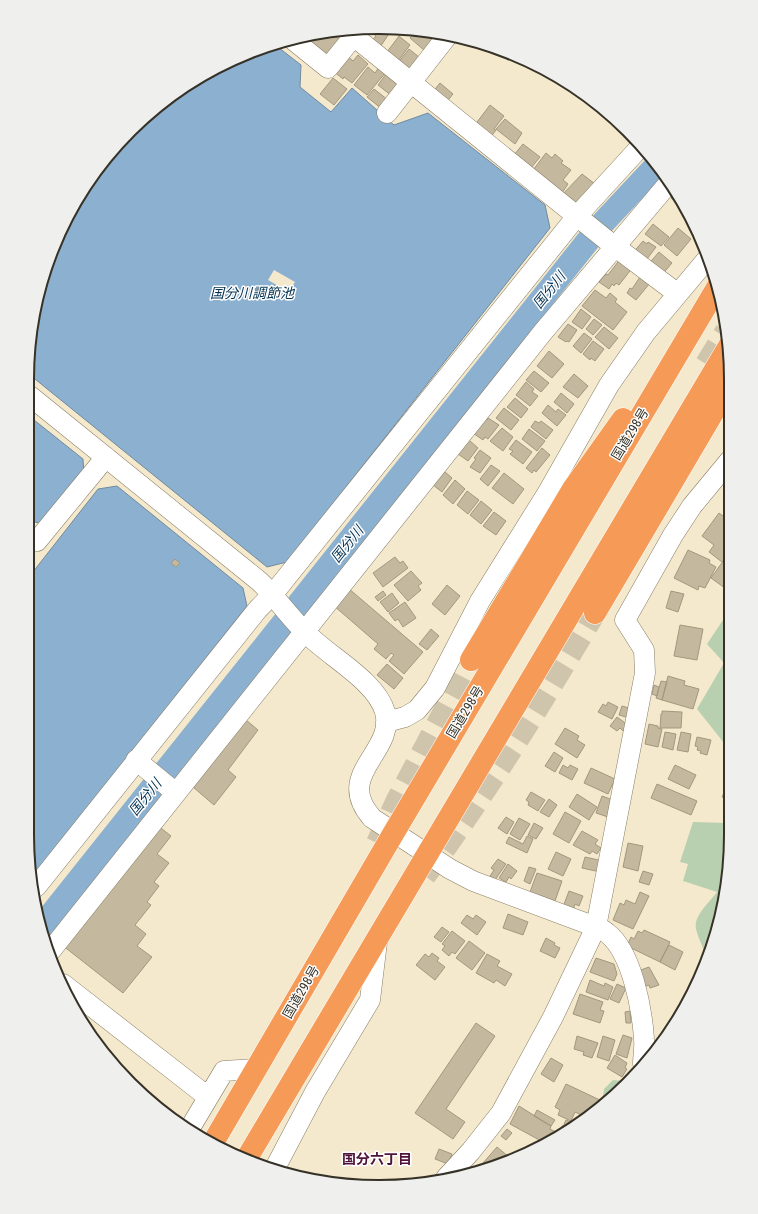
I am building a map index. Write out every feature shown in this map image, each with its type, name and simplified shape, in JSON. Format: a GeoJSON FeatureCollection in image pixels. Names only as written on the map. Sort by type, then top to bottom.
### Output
{"type":"FeatureCollection","features":[{"type":"Feature","properties":{"kind":"highway","name":"国道298号"},"geometry":{"type":"LineString","coordinates":[[215,1139],[393,834],[713,294]]}},
{"type":"Feature","properties":{"kind":"highway"},"geometry":{"type":"LineString","coordinates":[[471,660],[573,489],[629,411],[686,338]]}},
{"type":"Feature","properties":{"kind":"highway"},"geometry":{"type":"LineString","coordinates":[[249,1155],[723,356]]}},
{"type":"Feature","properties":{"kind":"highway"},"geometry":{"type":"LineString","coordinates":[[595,613],[724,394]]}},
{"type":"Feature","properties":{"kind":"street"},"geometry":{"type":"LineString","coordinates":[[353,35],[580,219],[678,294]]}},
{"type":"Feature","properties":{"kind":"street"},"geometry":{"type":"LineString","coordinates":[[298,44],[328,68],[348,36]]}},
{"type":"Feature","properties":{"kind":"street"},"geometry":{"type":"LineString","coordinates":[[386,112],[412,82],[444,41]]}},
{"type":"Feature","properties":{"kind":"street"},"geometry":{"type":"LineString","coordinates":[[38,885],[141,765],[258,609],[277,599],[580,219],[637,151]]}},
{"type":"Feature","properties":{"kind":"street"},"geometry":{"type":"LineString","coordinates":[[53,948],[302,629],[543,332],[612,244],[666,187]]}},
{"type":"Feature","properties":{"kind":"street"},"geometry":{"type":"LineString","coordinates":[[386,722],[417,710],[436,688],[480,601],[548,492],[594,410],[628,356],[704,263]]}},
{"type":"Feature","properties":{"kind":"street"},"geometry":{"type":"LineString","coordinates":[[34,399],[188,523],[277,599],[302,629],[373,691],[385,712],[386,722],[383,735],[360,780],[358,792],[364,809],[372,818],[393,834],[473,881],[607,932],[622,952],[630,971],[636,992],[644,1040],[643,1057]]}},
{"type":"Feature","properties":{"kind":"street"},"geometry":{"type":"LineString","coordinates":[[34,541],[38,542],[106,458]]}},
{"type":"Feature","properties":{"kind":"street"},"geometry":{"type":"LineString","coordinates":[[452,1172],[471,1151],[501,1113],[552,1017],[596,927],[645,674],[644,650],[625,620],[684,518],[724,468]]}},
{"type":"Feature","properties":{"kind":"street"},"geometry":{"type":"LineString","coordinates":[[141,765],[174,792]]}},
{"type":"Feature","properties":{"kind":"street"},"geometry":{"type":"LineString","coordinates":[[277,1164],[315,1092],[370,1000],[372,992],[374,953],[380,932]]}},
{"type":"Feature","properties":{"kind":"street"},"geometry":{"type":"LineString","coordinates":[[71,990],[208,1097]]}},
{"type":"Feature","properties":{"kind":"street"},"geometry":{"type":"LineString","coordinates":[[192,1125],[224,1071],[256,1069]]}},
{"type":"Feature","properties":{"kind":"green space"},"geometry":{"type":"Polygon","coordinates":[[[724,618],[724,663],[707,644],[724,618]]]}},
{"type":"Feature","properties":{"kind":"green space"},"geometry":{"type":"Polygon","coordinates":[[[724,663],[724,743],[697,709],[724,663]]]}},
{"type":"Feature","properties":{"kind":"green space"},"geometry":{"type":"Polygon","coordinates":[[[693,822],[724,823],[721,880],[712,924],[704,952],[697,934],[697,919],[699,914],[717,892],[683,881],[688,864],[680,862],[693,822]]]}},
{"type":"Feature","properties":{"kind":"green space"},"geometry":{"type":"Polygon","coordinates":[[[613,1080],[621,1081],[603,1096],[604,1089],[613,1080]]]}},
{"type":"Feature","properties":{"kind":"water","name":"国分川調節池"},"geometry":{"type":"Polygon","coordinates":[[[280,49],[301,65],[300,87],[331,112],[352,88],[394,125],[428,113],[545,205],[550,228],[287,562],[267,567],[34,378],[37,334],[52,268],[60,247],[80,206],[105,169],[135,135],[169,105],[187,92],[247,60],[280,49]]]}},
{"type":"Feature","properties":{"kind":"water"},"geometry":{"type":"Polygon","coordinates":[[[34,420],[83,459],[84,476],[45,524],[34,522],[34,420]]]}},
{"type":"Feature","properties":{"kind":"water"},"geometry":{"type":"Polygon","coordinates":[[[117,486],[243,588],[247,606],[36,872],[34,835],[34,571],[98,489],[117,486]]]}},
{"type":"Feature","properties":{"kind":"pier"},"geometry":{"type":"Polygon","coordinates":[[[274,270],[295,282],[289,292],[268,280],[274,270]]]}},
{"type":"Feature","properties":{"kind":"building"},"geometry":{"type":"Polygon","coordinates":[[[374,34],[389,34],[380,47],[372,41],[376,36],[374,34]]]}},
{"type":"Feature","properties":{"kind":"building"},"geometry":{"type":"Polygon","coordinates":[[[399,36],[410,45],[398,61],[387,52],[399,36]]]}},
{"type":"Feature","properties":{"kind":"building"},"geometry":{"type":"Polygon","coordinates":[[[412,36],[434,39],[425,51],[410,38],[412,36]]]}},
{"type":"Feature","properties":{"kind":"building"},"geometry":{"type":"Polygon","coordinates":[[[336,37],[340,40],[326,58],[309,42],[336,37]]]}},
{"type":"Feature","properties":{"kind":"building"},"geometry":{"type":"Polygon","coordinates":[[[409,49],[419,57],[407,72],[397,64],[409,49]]]}},
{"type":"Feature","properties":{"kind":"building"},"geometry":{"type":"Polygon","coordinates":[[[346,55],[353,61],[358,55],[368,64],[352,83],[344,77],[343,79],[333,71],[346,55]]]}},
{"type":"Feature","properties":{"kind":"building"},"geometry":{"type":"Polygon","coordinates":[[[368,67],[375,73],[379,67],[386,72],[367,95],[354,85],[368,67]]]}},
{"type":"Feature","properties":{"kind":"building"},"geometry":{"type":"Polygon","coordinates":[[[386,74],[400,85],[392,96],[378,85],[386,74]]]}},
{"type":"Feature","properties":{"kind":"building"},"geometry":{"type":"Polygon","coordinates":[[[333,78],[347,89],[334,105],[320,94],[333,78]]]}},
{"type":"Feature","properties":{"kind":"building"},"geometry":{"type":"Polygon","coordinates":[[[440,83],[453,94],[445,104],[432,93],[440,83]]]}},
{"type":"Feature","properties":{"kind":"building"},"geometry":{"type":"Polygon","coordinates":[[[374,89],[388,100],[382,109],[367,97],[374,89]]]}},
{"type":"Feature","properties":{"kind":"building"},"geometry":{"type":"Polygon","coordinates":[[[490,105],[504,116],[494,129],[496,130],[490,138],[474,126],[490,105]]]}},
{"type":"Feature","properties":{"kind":"building"},"geometry":{"type":"Polygon","coordinates":[[[505,119],[522,133],[515,144],[496,129],[505,119]]]}},
{"type":"Feature","properties":{"kind":"building"},"geometry":{"type":"Polygon","coordinates":[[[523,144],[540,157],[531,168],[514,155],[523,144]]]}},
{"type":"Feature","properties":{"kind":"building"},"geometry":{"type":"Polygon","coordinates":[[[546,153],[552,158],[555,154],[563,161],[561,163],[571,170],[563,180],[568,184],[562,193],[533,170],[546,153]]]}},
{"type":"Feature","properties":{"kind":"building"},"geometry":{"type":"Polygon","coordinates":[[[582,174],[595,184],[577,206],[562,195],[582,174]]]}},
{"type":"Feature","properties":{"kind":"building"},"geometry":{"type":"Polygon","coordinates":[[[653,224],[669,237],[661,246],[645,234],[653,224]]]}},
{"type":"Feature","properties":{"kind":"building"},"geometry":{"type":"Polygon","coordinates":[[[678,228],[691,239],[677,256],[664,245],[678,228]]]}},
{"type":"Feature","properties":{"kind":"building"},"geometry":{"type":"Polygon","coordinates":[[[643,241],[656,247],[644,263],[632,254],[643,241]]]}},
{"type":"Feature","properties":{"kind":"building"},"geometry":{"type":"Polygon","coordinates":[[[659,252],[672,263],[660,277],[647,266],[659,252]]]}},
{"type":"Feature","properties":{"kind":"building"},"geometry":{"type":"Polygon","coordinates":[[[621,258],[633,267],[619,285],[616,283],[614,286],[612,284],[609,289],[599,282],[606,274],[608,275],[621,258]]]}},
{"type":"Feature","properties":{"kind":"building"},"geometry":{"type":"Polygon","coordinates":[[[642,274],[650,283],[636,300],[627,293],[630,288],[632,289],[642,274]]]}},
{"type":"Feature","properties":{"kind":"building"},"geometry":{"type":"Polygon","coordinates":[[[595,290],[606,298],[610,293],[617,299],[615,302],[627,312],[613,330],[582,306],[595,290]]]}},
{"type":"Feature","properties":{"kind":"building"},"geometry":{"type":"Polygon","coordinates":[[[581,309],[591,317],[582,329],[572,322],[581,309]]]}},
{"type":"Feature","properties":{"kind":"building"},"geometry":{"type":"Polygon","coordinates":[[[594,319],[602,325],[593,335],[586,329],[594,319]]]}},
{"type":"Feature","properties":{"kind":"building"},"geometry":{"type":"Polygon","coordinates":[[[568,324],[577,330],[569,342],[566,342],[558,337],[568,324]]]}},
{"type":"Feature","properties":{"kind":"building"},"geometry":{"type":"Polygon","coordinates":[[[604,327],[618,338],[609,349],[595,337],[604,327]]]}},
{"type":"Feature","properties":{"kind":"building"},"geometry":{"type":"Polygon","coordinates":[[[584,333],[592,339],[581,353],[573,346],[584,333]]]}},
{"type":"Feature","properties":{"kind":"building"},"geometry":{"type":"Polygon","coordinates":[[[593,341],[604,349],[595,361],[591,358],[590,360],[583,354],[593,341]]]}},
{"type":"Feature","properties":{"kind":"building"},"geometry":{"type":"Polygon","coordinates":[[[549,351],[564,364],[552,378],[537,366],[549,351]]]}},
{"type":"Feature","properties":{"kind":"building"},"geometry":{"type":"Polygon","coordinates":[[[534,371],[549,383],[541,392],[526,380],[534,371]]]}},
{"type":"Feature","properties":{"kind":"building"},"geometry":{"type":"Polygon","coordinates":[[[574,374],[588,386],[578,398],[563,387],[574,374]]]}},
{"type":"Feature","properties":{"kind":"building"},"geometry":{"type":"Polygon","coordinates":[[[526,382],[534,389],[532,392],[538,396],[530,406],[516,395],[526,382]]]}},
{"type":"Feature","properties":{"kind":"building"},"geometry":{"type":"Polygon","coordinates":[[[561,393],[574,404],[567,413],[554,402],[561,393]]]}},
{"type":"Feature","properties":{"kind":"building"},"geometry":{"type":"Polygon","coordinates":[[[515,398],[528,409],[521,418],[507,407],[515,398]]]}},
{"type":"Feature","properties":{"kind":"building"},"geometry":{"type":"Polygon","coordinates":[[[548,405],[556,412],[558,409],[566,415],[557,426],[542,413],[548,405]]]}},
{"type":"Feature","properties":{"kind":"building"},"geometry":{"type":"Polygon","coordinates":[[[504,408],[519,420],[511,430],[496,418],[504,408]]]}},
{"type":"Feature","properties":{"kind":"building"},"geometry":{"type":"Polygon","coordinates":[[[484,418],[487,420],[488,418],[499,425],[488,439],[485,437],[483,440],[473,433],[484,418]]]}},
{"type":"Feature","properties":{"kind":"building"},"geometry":{"type":"Polygon","coordinates":[[[535,421],[539,423],[541,421],[553,430],[546,439],[531,427],[535,421]]]}},
{"type":"Feature","properties":{"kind":"building"},"geometry":{"type":"Polygon","coordinates":[[[502,428],[513,437],[503,451],[490,441],[502,428]]]}},
{"type":"Feature","properties":{"kind":"building"},"geometry":{"type":"Polygon","coordinates":[[[529,429],[545,441],[537,451],[522,439],[529,429]]]}},
{"type":"Feature","properties":{"kind":"building"},"geometry":{"type":"Polygon","coordinates":[[[469,440],[478,448],[468,461],[458,454],[469,440]]]}},
{"type":"Feature","properties":{"kind":"building"},"geometry":{"type":"Polygon","coordinates":[[[516,440],[532,452],[523,464],[510,454],[513,451],[509,449],[516,440]]]}},
{"type":"Feature","properties":{"kind":"building"},"geometry":{"type":"Polygon","coordinates":[[[542,448],[550,455],[536,472],[534,470],[532,473],[526,468],[542,448]]]}},
{"type":"Feature","properties":{"kind":"building"},"geometry":{"type":"Polygon","coordinates":[[[480,450],[491,458],[480,473],[470,467],[480,450]]]}},
{"type":"Feature","properties":{"kind":"building"},"geometry":{"type":"Polygon","coordinates":[[[491,465],[500,471],[488,486],[480,479],[491,465]]]}},
{"type":"Feature","properties":{"kind":"building"},"geometry":{"type":"Polygon","coordinates":[[[444,471],[452,478],[442,492],[433,485],[444,471]]]}},
{"type":"Feature","properties":{"kind":"building"},"geometry":{"type":"Polygon","coordinates":[[[504,473],[524,489],[513,504],[492,488],[504,473]]]}},
{"type":"Feature","properties":{"kind":"building"},"geometry":{"type":"Polygon","coordinates":[[[455,480],[465,489],[453,504],[443,495],[455,480]]]}},
{"type":"Feature","properties":{"kind":"building"},"geometry":{"type":"Polygon","coordinates":[[[467,491],[479,500],[468,514],[457,505],[467,491]]]}},
{"type":"Feature","properties":{"kind":"building"},"geometry":{"type":"Polygon","coordinates":[[[481,501],[492,510],[481,524],[470,515],[481,501]]]}},
{"type":"Feature","properties":{"kind":"building"},"geometry":{"type":"Polygon","coordinates":[[[494,512],[506,521],[496,535],[483,526],[494,512]]]}},
{"type":"Feature","properties":{"kind":"building"},"geometry":{"type":"Polygon","coordinates":[[[719,513],[724,517],[724,559],[722,562],[709,552],[714,545],[702,536],[719,513]]]}},
{"type":"Feature","properties":{"kind":"building"},"geometry":{"type":"Polygon","coordinates":[[[688,550],[710,560],[709,563],[716,567],[705,588],[699,586],[698,590],[674,578],[688,550]]]}},
{"type":"Feature","properties":{"kind":"building"},"geometry":{"type":"Polygon","coordinates":[[[395,557],[400,563],[403,561],[408,568],[383,587],[373,573],[395,557]]]}},
{"type":"Feature","properties":{"kind":"building"},"geometry":{"type":"Polygon","coordinates":[[[175,559],[180,563],[176,567],[171,563],[175,559]]]}},
{"type":"Feature","properties":{"kind":"building"},"geometry":{"type":"Polygon","coordinates":[[[724,560],[724,587],[711,578],[724,560]]]}},
{"type":"Feature","properties":{"kind":"building"},"geometry":{"type":"Polygon","coordinates":[[[411,571],[422,583],[418,586],[421,590],[408,601],[394,585],[411,571]]]}},
{"type":"Feature","properties":{"kind":"building"},"geometry":{"type":"Polygon","coordinates":[[[447,585],[460,596],[445,615],[432,604],[447,585]]]}},
{"type":"Feature","properties":{"kind":"building"},"geometry":{"type":"Polygon","coordinates":[[[348,588],[423,652],[404,674],[389,661],[394,655],[391,653],[386,659],[374,649],[378,644],[333,605],[348,588]]]}},
{"type":"Feature","properties":{"kind":"building"},"geometry":{"type":"Polygon","coordinates":[[[383,591],[386,595],[378,601],[375,597],[383,591]]]}},
{"type":"Feature","properties":{"kind":"building"},"geometry":{"type":"Polygon","coordinates":[[[671,591],[684,594],[678,612],[666,608],[671,591]]]}},
{"type":"Feature","properties":{"kind":"building"},"geometry":{"type":"Polygon","coordinates":[[[392,593],[399,603],[388,612],[380,602],[392,593]]]}},
{"type":"Feature","properties":{"kind":"building"},"geometry":{"type":"Polygon","coordinates":[[[405,602],[416,618],[403,627],[398,619],[395,621],[389,613],[405,602]]]}},
{"type":"Feature","properties":{"kind":"building"},"geometry":{"type":"Polygon","coordinates":[[[680,625],[703,629],[697,660],[674,656],[680,625]]]}},
{"type":"Feature","properties":{"kind":"building"},"geometry":{"type":"Polygon","coordinates":[[[431,629],[439,636],[427,650],[419,644],[431,629]]]}},
{"type":"Feature","properties":{"kind":"building"},"geometry":{"type":"Polygon","coordinates":[[[387,664],[403,678],[394,689],[377,675],[387,664]]]}},
{"type":"Feature","properties":{"kind":"building"},"geometry":{"type":"Polygon","coordinates":[[[668,676],[685,681],[684,685],[699,689],[693,709],[662,700],[668,676]]]}},
{"type":"Feature","properties":{"kind":"building"},"geometry":{"type":"Polygon","coordinates":[[[661,681],[667,682],[662,700],[656,698],[661,681]]]}},
{"type":"Feature","properties":{"kind":"building"},"geometry":{"type":"Polygon","coordinates":[[[654,685],[659,687],[657,696],[652,694],[654,685]]]}},
{"type":"Feature","properties":{"kind":"building"},"geometry":{"type":"Polygon","coordinates":[[[608,702],[618,707],[612,719],[598,712],[603,704],[606,706],[608,702]]]}},
{"type":"Feature","properties":{"kind":"building"},"geometry":{"type":"Polygon","coordinates":[[[622,706],[629,708],[626,717],[619,715],[622,706]]]}},
{"type":"Feature","properties":{"kind":"building"},"geometry":{"type":"Polygon","coordinates":[[[662,711],[682,712],[681,728],[660,728],[662,711]]]}},
{"type":"Feature","properties":{"kind":"building"},"geometry":{"type":"Polygon","coordinates":[[[617,717],[628,725],[623,731],[620,728],[617,731],[610,726],[617,717]]]}},
{"type":"Feature","properties":{"kind":"building"},"geometry":{"type":"Polygon","coordinates":[[[246,720],[258,730],[228,770],[236,777],[214,805],[193,787],[246,720]]]}},
{"type":"Feature","properties":{"kind":"building"},"geometry":{"type":"Polygon","coordinates":[[[649,724],[658,726],[658,728],[662,729],[658,747],[645,744],[649,724]]]}},
{"type":"Feature","properties":{"kind":"building"},"geometry":{"type":"Polygon","coordinates":[[[565,728],[579,736],[577,740],[585,745],[577,758],[555,744],[565,728]]]}},
{"type":"Feature","properties":{"kind":"building"},"geometry":{"type":"Polygon","coordinates":[[[665,732],[676,734],[673,750],[662,747],[665,732]]]}},
{"type":"Feature","properties":{"kind":"building"},"geometry":{"type":"Polygon","coordinates":[[[681,732],[691,734],[688,752],[677,750],[681,732]]]}},
{"type":"Feature","properties":{"kind":"building"},"geometry":{"type":"Polygon","coordinates":[[[697,737],[711,740],[707,755],[700,753],[701,751],[697,750],[698,747],[695,746],[697,737]]]}},
{"type":"Feature","properties":{"kind":"building"},"geometry":{"type":"Polygon","coordinates":[[[554,752],[563,758],[555,772],[545,766],[554,752]]]}},
{"type":"Feature","properties":{"kind":"building"},"geometry":{"type":"Polygon","coordinates":[[[563,765],[568,768],[570,765],[578,769],[572,780],[559,773],[563,765]]]}},
{"type":"Feature","properties":{"kind":"building"},"geometry":{"type":"Polygon","coordinates":[[[675,765],[696,775],[689,789],[668,779],[675,765]]]}},
{"type":"Feature","properties":{"kind":"building"},"geometry":{"type":"Polygon","coordinates":[[[591,768],[615,779],[608,794],[584,783],[591,768]]]}},
{"type":"Feature","properties":{"kind":"building"},"geometry":{"type":"Polygon","coordinates":[[[657,784],[697,801],[691,815],[651,798],[657,784]]]}},
{"type":"Feature","properties":{"kind":"building"},"geometry":{"type":"Polygon","coordinates":[[[531,792],[545,800],[538,811],[528,805],[529,802],[526,800],[531,792]]]}},
{"type":"Feature","properties":{"kind":"building"},"geometry":{"type":"Polygon","coordinates":[[[577,794],[597,807],[589,820],[569,807],[577,794]]]}},
{"type":"Feature","properties":{"kind":"building"},"geometry":{"type":"Polygon","coordinates":[[[602,796],[613,800],[608,817],[596,813],[602,796]]]}},
{"type":"Feature","properties":{"kind":"building"},"geometry":{"type":"Polygon","coordinates":[[[549,799],[557,805],[549,817],[540,812],[549,799]]]}},
{"type":"Feature","properties":{"kind":"building"},"geometry":{"type":"Polygon","coordinates":[[[565,812],[581,821],[569,843],[553,834],[565,812]]]}},
{"type":"Feature","properties":{"kind":"building"},"geometry":{"type":"Polygon","coordinates":[[[506,817],[514,822],[507,834],[498,828],[506,817]]]}},
{"type":"Feature","properties":{"kind":"building"},"geometry":{"type":"Polygon","coordinates":[[[519,818],[530,824],[520,840],[510,834],[519,818]]]}},
{"type":"Feature","properties":{"kind":"building"},"geometry":{"type":"Polygon","coordinates":[[[534,823],[543,828],[536,839],[528,835],[534,823]]]}},
{"type":"Feature","properties":{"kind":"building"},"geometry":{"type":"Polygon","coordinates":[[[157,825],[171,836],[157,854],[169,863],[154,882],[159,886],[147,902],[151,905],[135,925],[146,934],[137,946],[152,957],[123,993],[62,945],[157,825]]]}},
{"type":"Feature","properties":{"kind":"building"},"geometry":{"type":"Polygon","coordinates":[[[582,831],[598,840],[595,844],[601,848],[597,854],[592,851],[590,854],[573,845],[582,831]]]}},
{"type":"Feature","properties":{"kind":"building"},"geometry":{"type":"Polygon","coordinates":[[[527,836],[533,839],[527,853],[506,843],[509,837],[523,844],[527,836]]]}},
{"type":"Feature","properties":{"kind":"building"},"geometry":{"type":"Polygon","coordinates":[[[628,843],[643,846],[638,871],[623,867],[628,843]]]}},
{"type":"Feature","properties":{"kind":"building"},"geometry":{"type":"Polygon","coordinates":[[[556,852],[571,859],[563,876],[548,869],[556,852]]]}},
{"type":"Feature","properties":{"kind":"building"},"geometry":{"type":"Polygon","coordinates":[[[585,857],[603,861],[600,872],[582,868],[585,857]]]}},
{"type":"Feature","properties":{"kind":"building"},"geometry":{"type":"Polygon","coordinates":[[[498,859],[506,864],[495,880],[490,876],[494,870],[491,868],[498,859]]]}},
{"type":"Feature","properties":{"kind":"building"},"geometry":{"type":"Polygon","coordinates":[[[508,864],[517,871],[511,879],[509,877],[506,882],[499,878],[508,864]]]}},
{"type":"Feature","properties":{"kind":"building"},"geometry":{"type":"Polygon","coordinates":[[[529,867],[536,869],[530,884],[524,881],[529,867]]]}},
{"type":"Feature","properties":{"kind":"building"},"geometry":{"type":"Polygon","coordinates":[[[643,871],[653,874],[649,885],[639,882],[643,871]]]}},
{"type":"Feature","properties":{"kind":"building"},"geometry":{"type":"Polygon","coordinates":[[[537,873],[562,881],[555,901],[530,892],[537,873]]]}},
{"type":"Feature","properties":{"kind":"building"},"geometry":{"type":"Polygon","coordinates":[[[569,891],[583,896],[579,906],[575,904],[573,911],[563,907],[569,891]]]}},
{"type":"Feature","properties":{"kind":"building"},"geometry":{"type":"Polygon","coordinates":[[[640,892],[649,896],[633,929],[613,920],[620,903],[624,905],[626,900],[635,904],[640,892]]]}},
{"type":"Feature","properties":{"kind":"building"},"geometry":{"type":"Polygon","coordinates":[[[508,914],[528,922],[523,935],[503,928],[508,914]]]}},
{"type":"Feature","properties":{"kind":"building"},"geometry":{"type":"Polygon","coordinates":[[[467,915],[473,919],[476,915],[486,922],[477,935],[461,923],[467,915]]]}},
{"type":"Feature","properties":{"kind":"building"},"geometry":{"type":"Polygon","coordinates":[[[442,927],[449,932],[441,942],[434,937],[442,927]]]}},
{"type":"Feature","properties":{"kind":"building"},"geometry":{"type":"Polygon","coordinates":[[[644,930],[670,942],[660,962],[627,946],[631,937],[634,939],[638,931],[642,933],[644,930]]]}},
{"type":"Feature","properties":{"kind":"building"},"geometry":{"type":"Polygon","coordinates":[[[452,931],[465,941],[455,954],[452,952],[449,956],[442,950],[445,946],[442,944],[452,931]]]}},
{"type":"Feature","properties":{"kind":"building"},"geometry":{"type":"Polygon","coordinates":[[[546,938],[560,948],[555,958],[540,951],[546,938]]]}},
{"type":"Feature","properties":{"kind":"building"},"geometry":{"type":"Polygon","coordinates":[[[469,941],[485,953],[472,970],[456,958],[469,941]]]}},
{"type":"Feature","properties":{"kind":"building"},"geometry":{"type":"Polygon","coordinates":[[[669,945],[683,952],[675,970],[660,962],[669,945]]]}},
{"type":"Feature","properties":{"kind":"building"},"geometry":{"type":"Polygon","coordinates":[[[432,953],[439,958],[437,961],[445,967],[435,980],[416,965],[425,954],[429,957],[432,953]]]}},
{"type":"Feature","properties":{"kind":"building"},"geometry":{"type":"Polygon","coordinates":[[[487,954],[500,961],[497,966],[512,974],[505,986],[496,980],[494,983],[476,973],[487,954]]]}},
{"type":"Feature","properties":{"kind":"building"},"geometry":{"type":"Polygon","coordinates":[[[596,958],[614,964],[617,974],[614,981],[590,972],[596,958]]]}},
{"type":"Feature","properties":{"kind":"building"},"geometry":{"type":"Polygon","coordinates":[[[649,967],[659,985],[650,988],[649,985],[644,987],[638,971],[649,967]]]}},
{"type":"Feature","properties":{"kind":"building"},"geometry":{"type":"Polygon","coordinates":[[[590,980],[604,986],[605,983],[613,987],[608,1000],[586,992],[590,980]]]}},
{"type":"Feature","properties":{"kind":"building"},"geometry":{"type":"Polygon","coordinates":[[[617,984],[626,988],[619,1003],[610,999],[617,984]]]}},
{"type":"Feature","properties":{"kind":"building"},"geometry":{"type":"Polygon","coordinates":[[[580,994],[603,1002],[600,1010],[604,1011],[600,1023],[573,1014],[580,994]]]}},
{"type":"Feature","properties":{"kind":"building"},"geometry":{"type":"Polygon","coordinates":[[[630,1011],[631,1023],[626,1023],[625,1012],[630,1011]]]}},
{"type":"Feature","properties":{"kind":"building"},"geometry":{"type":"Polygon","coordinates":[[[476,1023],[495,1036],[446,1109],[465,1122],[453,1139],[415,1113],[476,1023]]]}},
{"type":"Feature","properties":{"kind":"building"},"geometry":{"type":"Polygon","coordinates":[[[623,1035],[632,1038],[627,1058],[616,1054],[623,1035]]]}},
{"type":"Feature","properties":{"kind":"building"},"geometry":{"type":"Polygon","coordinates":[[[577,1036],[598,1043],[592,1058],[583,1055],[584,1052],[574,1049],[577,1036]]]}},
{"type":"Feature","properties":{"kind":"building"},"geometry":{"type":"Polygon","coordinates":[[[603,1036],[615,1040],[609,1061],[597,1057],[603,1036]]]}},
{"type":"Feature","properties":{"kind":"building"},"geometry":{"type":"Polygon","coordinates":[[[615,1055],[627,1063],[625,1068],[627,1069],[622,1077],[607,1068],[615,1055]]]}},
{"type":"Feature","properties":{"kind":"building"},"geometry":{"type":"Polygon","coordinates":[[[551,1058],[563,1065],[554,1082],[541,1074],[551,1058]]]}},
{"type":"Feature","properties":{"kind":"building"},"geometry":{"type":"Polygon","coordinates":[[[566,1084],[599,1100],[581,1115],[575,1112],[571,1121],[558,1115],[560,1110],[555,1107],[566,1084]]]}},
{"type":"Feature","properties":{"kind":"building"},"geometry":{"type":"Polygon","coordinates":[[[519,1106],[551,1126],[550,1129],[556,1132],[540,1140],[510,1124],[519,1106]]]}},
{"type":"Feature","properties":{"kind":"building"},"geometry":{"type":"Polygon","coordinates":[[[537,1110],[555,1120],[551,1126],[534,1116],[537,1110]]]}},
{"type":"Feature","properties":{"kind":"building"},"geometry":{"type":"Polygon","coordinates":[[[566,1120],[571,1122],[566,1125],[564,1124],[566,1120]]]}},
{"type":"Feature","properties":{"kind":"building"},"geometry":{"type":"Polygon","coordinates":[[[507,1129],[512,1133],[506,1140],[501,1136],[507,1129]]]}},
{"type":"Feature","properties":{"kind":"building"},"geometry":{"type":"Polygon","coordinates":[[[497,1147],[507,1155],[490,1162],[483,1163],[497,1147]]]}},
{"type":"Feature","properties":{"kind":"building"},"geometry":{"type":"Polygon","coordinates":[[[439,1149],[452,1154],[448,1164],[435,1159],[439,1149]]]}},
{"type":"Feature","properties":{"kind":"waterway","name":"国分川"},"geometry":{"type":"LineString","coordinates":[[45,922],[599,227],[653,169]]}},
{"type":"Feature","properties":{"kind":"tunnel"},"geometry":{"type":"LineString","coordinates":[[706,364],[721,339]]}},
{"type":"Feature","properties":{"kind":"tunnel"},"geometry":{"type":"LineString","coordinates":[[425,876],[513,747],[595,613]]}},
{"type":"Feature","properties":{"kind":"tunnel"},"geometry":{"type":"LineString","coordinates":[[377,843],[397,800],[471,660]]}},
{"type":"Feature","properties":{"kind":"district","name":"国分六丁目"},"geometry":{"type":"Point","coordinates":[377,1159]}}]}
